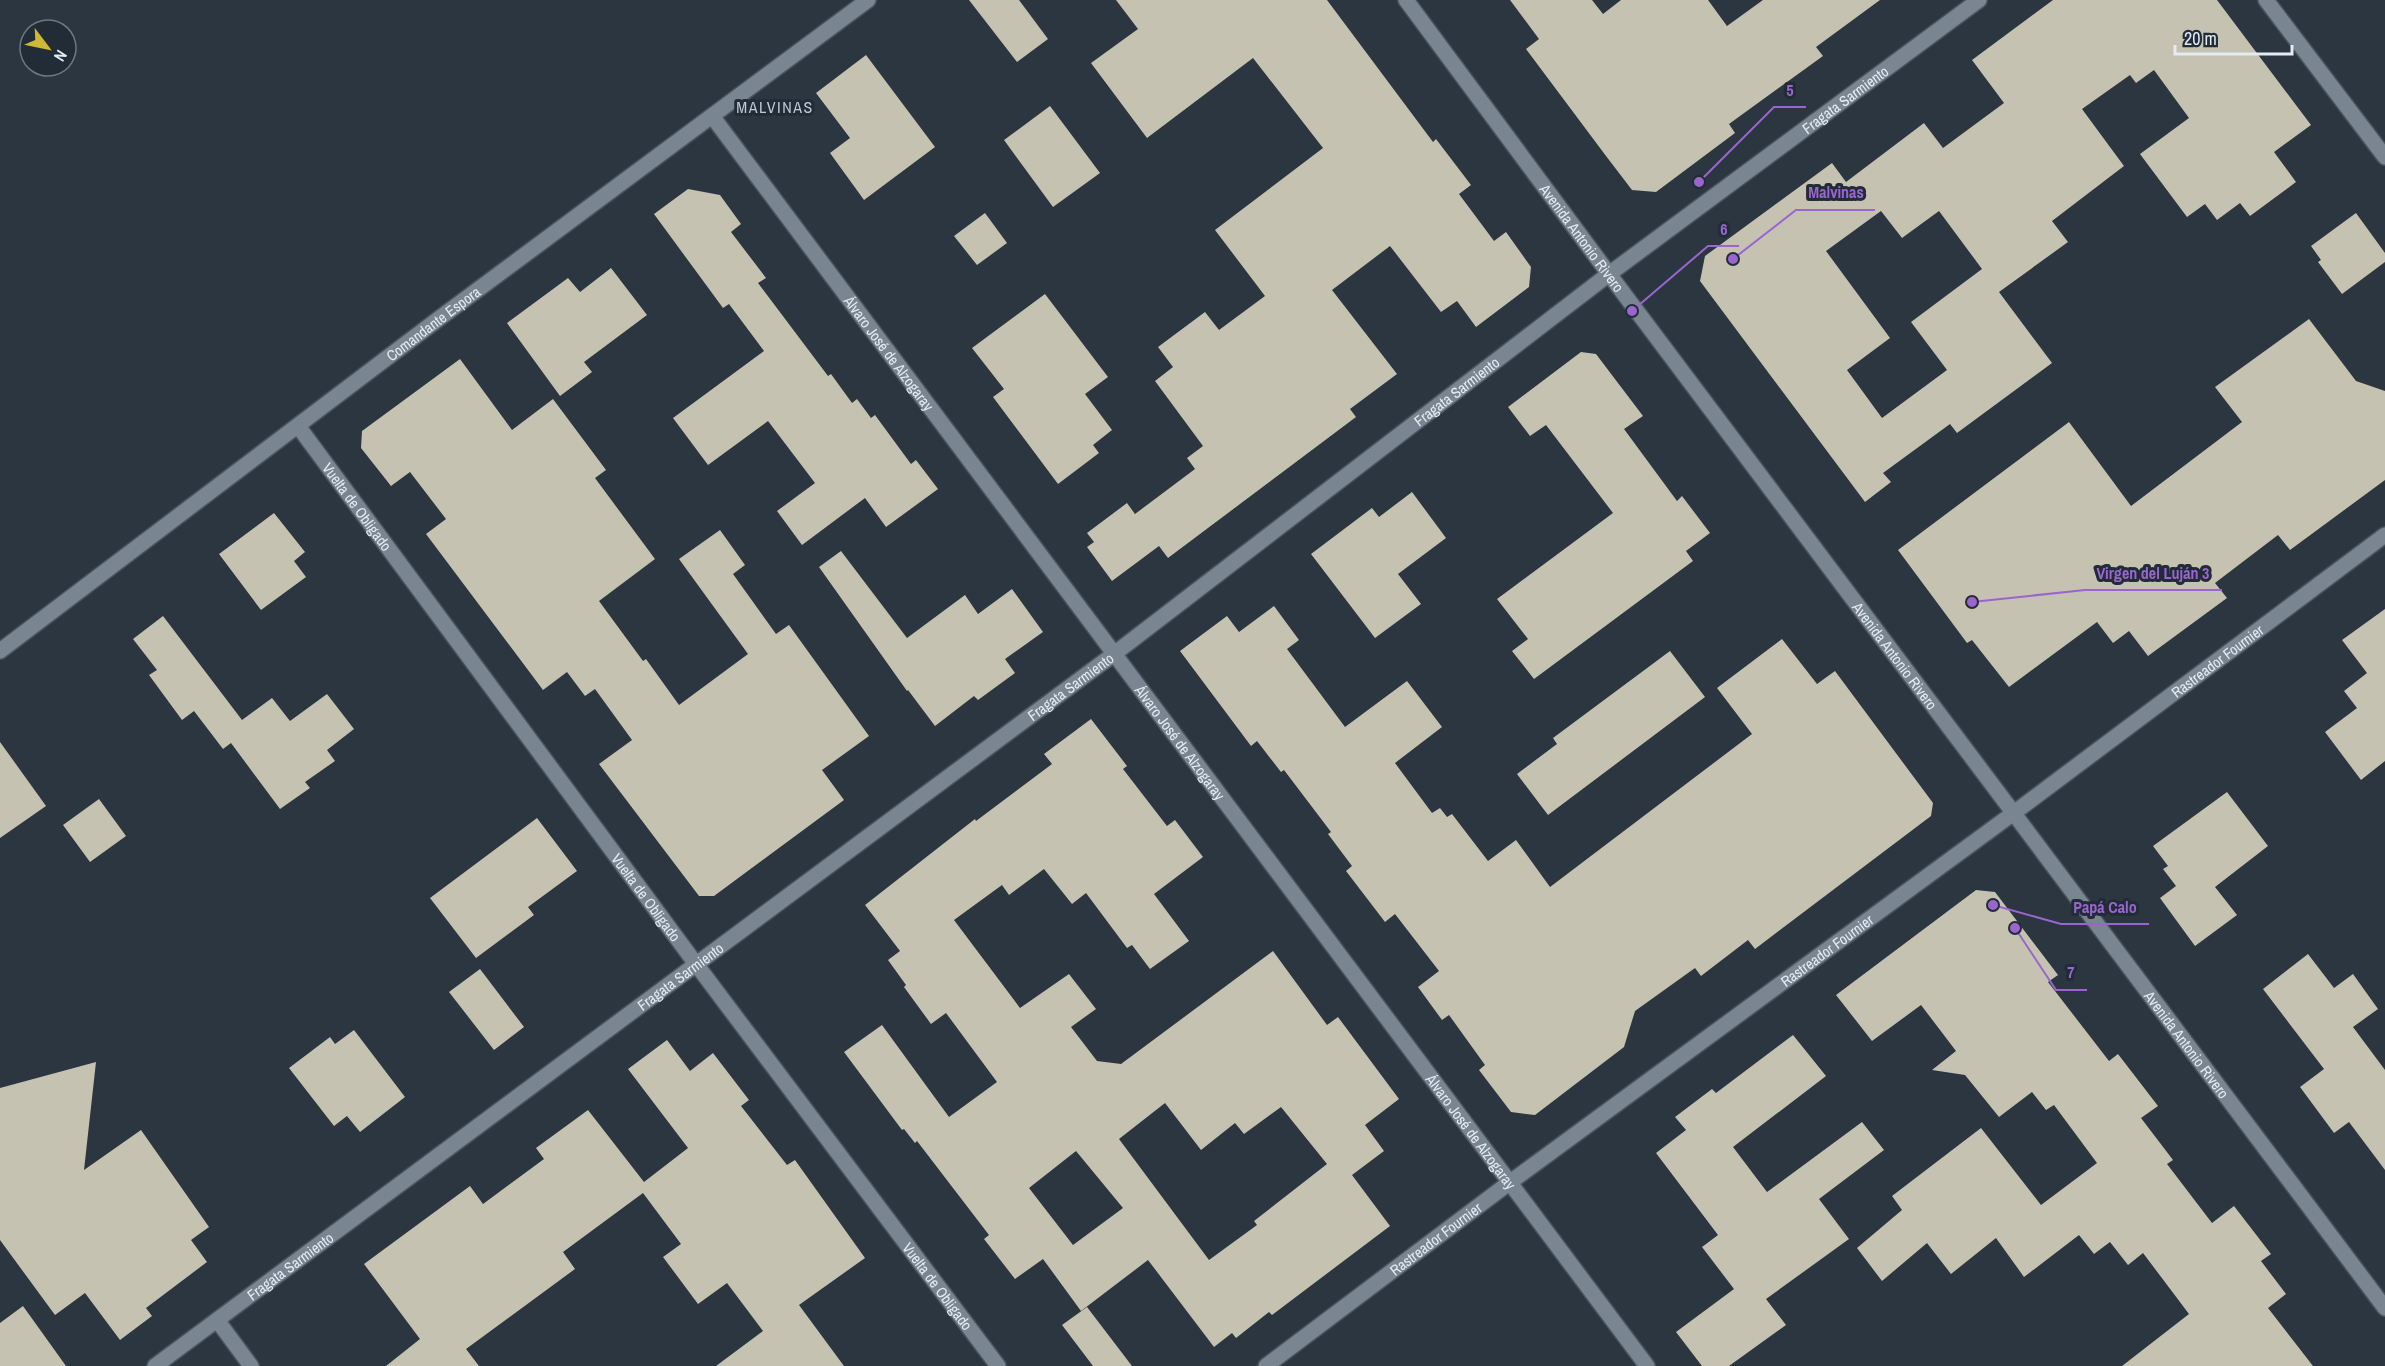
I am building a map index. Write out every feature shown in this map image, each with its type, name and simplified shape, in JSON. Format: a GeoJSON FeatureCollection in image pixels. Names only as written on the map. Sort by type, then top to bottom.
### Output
{"type":"FeatureCollection","features":[{"type":"Feature","properties":{"kind":"street","name":"Comandante Espora"},"geometry":{"type":"LineString","coordinates":[[0,651],[868,0]]}},
{"type":"Feature","properties":{"kind":"street","name":"Avenida Antonio Rivero"},"geometry":{"type":"LineString","coordinates":[[1406,0],[2385,1308]]}},
{"type":"Feature","properties":{"kind":"street","name":"Fragata Sarmiento"},"geometry":{"type":"LineString","coordinates":[[155,1366],[1114,654],[1609,274],[1979,0]]}},
{"type":"Feature","properties":{"kind":"street"},"geometry":{"type":"LineString","coordinates":[[2266,0],[2385,157]]}},
{"type":"Feature","properties":{"kind":"street","name":"Álvaro José de Alzogaray"},"geometry":{"type":"LineString","coordinates":[[712,116],[1647,1366]]}},
{"type":"Feature","properties":{"kind":"street","name":"Vuelta de Obligado"},"geometry":{"type":"LineString","coordinates":[[298,426],[696,964],[998,1366]]}},
{"type":"Feature","properties":{"kind":"street","name":"Rastreador Fournier"},"geometry":{"type":"LineString","coordinates":[[1266,1366],[1509,1183],[2015,812],[2385,535]]}},
{"type":"Feature","properties":{"kind":"street"},"geometry":{"type":"LineString","coordinates":[[217,1320],[251,1366]]}},
{"type":"Feature","properties":{"kind":"building"},"geometry":{"type":"Polygon","coordinates":[[[969,0],[1019,0],[1048,39],[1017,62],[969,0]]]}},
{"type":"Feature","properties":{"kind":"building"},"geometry":{"type":"Polygon","coordinates":[[[1116,0],[1327,0],[1433,142],[1436,139],[1471,185],[1459,194],[1494,241],[1506,232],[1531,267],[1529,287],[1476,327],[1457,301],[1441,312],[1390,246],[1332,290],[1397,374],[1350,409],[1356,417],[1168,558],[1159,546],[1112,581],[1087,547],[1094,542],[1087,533],[1127,503],[1135,514],[1195,469],[1187,458],[1203,446],[1155,381],[1173,367],[1158,347],[1205,312],[1219,330],[1265,296],[1215,230],[1323,148],[1253,58],[1147,138],[1091,63],[1138,29],[1116,0]]]}},
{"type":"Feature","properties":{"kind":"building"},"geometry":{"type":"Polygon","coordinates":[[[1510,0],[1592,0],[1603,14],[1621,0],[1708,0],[1727,26],[1763,0],[1880,0],[1816,47],[1823,56],[1729,124],[1735,133],[1656,192],[1632,190],[1606,156],[1526,49],[1539,39],[1510,0]]]}},
{"type":"Feature","properties":{"kind":"building"},"geometry":{"type":"Polygon","coordinates":[[[2053,0],[2217,0],[2311,125],[2274,152],[2296,182],[2250,216],[2240,203],[2217,220],[2205,204],[2187,217],[2140,154],[2189,118],[2154,70],[2136,83],[2130,75],[2082,109],[2124,166],[2052,221],[2068,242],[1999,292],[2052,363],[1957,433],[1950,424],[1883,473],[1891,482],[1865,502],[1700,281],[1705,256],[1832,163],[1846,182],[1924,123],[1943,148],[2004,103],[1972,60],[2053,0]],[[1881,211],[1826,251],[1890,338],[1847,370],[1882,418],[1947,370],[1911,322],[1982,269],[1939,211],[1902,238],[1881,211]]]}},
{"type":"Feature","properties":{"kind":"building"},"geometry":{"type":"Polygon","coordinates":[[[866,55],[935,147],[864,200],[830,153],[850,138],[816,93],[866,55]]]}},
{"type":"Feature","properties":{"kind":"building"},"geometry":{"type":"Polygon","coordinates":[[[1050,106],[1100,173],[1053,207],[1004,140],[1050,106]]]}},
{"type":"Feature","properties":{"kind":"building"},"geometry":{"type":"Polygon","coordinates":[[[688,189],[720,195],[741,224],[731,232],[766,278],[758,283],[828,376],[831,374],[852,403],[857,399],[871,418],[875,415],[911,464],[916,460],[938,489],[886,527],[865,498],[802,545],[777,511],[815,483],[768,421],[708,465],[673,418],[764,351],[729,304],[723,308],[654,214],[688,189]]]}},
{"type":"Feature","properties":{"kind":"building"},"geometry":{"type":"Polygon","coordinates":[[[985,213],[1007,243],[977,265],[954,236],[985,213]]]}},
{"type":"Feature","properties":{"kind":"building"},"geometry":{"type":"Polygon","coordinates":[[[2356,213],[2385,253],[2385,262],[2342,294],[2318,262],[2321,260],[2311,246],[2356,213]]]}},
{"type":"Feature","properties":{"kind":"building"},"geometry":{"type":"Polygon","coordinates":[[[611,268],[647,315],[584,362],[592,372],[560,396],[507,323],[568,278],[580,292],[611,268]]]}},
{"type":"Feature","properties":{"kind":"building"},"geometry":{"type":"Polygon","coordinates":[[[1045,294],[1108,377],[1085,394],[1112,430],[1093,445],[1099,453],[1058,484],[993,397],[1004,389],[972,348],[1045,294]]]}},
{"type":"Feature","properties":{"kind":"building"},"geometry":{"type":"Polygon","coordinates":[[[2309,319],[2356,381],[2385,391],[2385,480],[2290,550],[2278,535],[2215,583],[2227,598],[2148,656],[2129,631],[2113,643],[2097,622],[2009,687],[1972,640],[1967,643],[1898,550],[2069,422],[2131,506],[2242,422],[2215,387],[2309,319]]]}},
{"type":"Feature","properties":{"kind":"building"},"geometry":{"type":"Polygon","coordinates":[[[1581,352],[1596,354],[1643,416],[1624,429],[1677,501],[1682,496],[1710,533],[1686,551],[1693,561],[1534,679],[1512,651],[1528,639],[1497,599],[1613,513],[1546,425],[1530,436],[1508,407],[1581,352]]]}},
{"type":"Feature","properties":{"kind":"building"},"geometry":{"type":"Polygon","coordinates":[[[460,359],[512,430],[553,399],[606,470],[595,478],[655,559],[599,601],[643,661],[646,659],[679,705],[748,654],[679,559],[720,530],[745,565],[733,574],[776,634],[789,625],[869,736],[822,770],[844,800],[714,896],[699,896],[599,764],[632,740],[595,689],[585,696],[567,672],[543,690],[426,534],[446,519],[410,472],[391,486],[361,448],[362,431],[460,359]]]}},
{"type":"Feature","properties":{"kind":"building"},"geometry":{"type":"Polygon","coordinates":[[[1412,492],[1446,538],[1398,574],[1421,604],[1375,638],[1311,554],[1372,508],[1379,517],[1412,492]]]}},
{"type":"Feature","properties":{"kind":"building"},"geometry":{"type":"Polygon","coordinates":[[[274,513],[305,552],[294,561],[306,577],[261,610],[219,554],[274,513]]]}},
{"type":"Feature","properties":{"kind":"building"},"geometry":{"type":"Polygon","coordinates":[[[841,551],[907,638],[965,595],[978,614],[1012,589],[1043,632],[1005,659],[1015,673],[978,700],[974,696],[935,726],[907,691],[819,567],[841,551]]]}},
{"type":"Feature","properties":{"kind":"building"},"geometry":{"type":"Polygon","coordinates":[[[1274,606],[1299,640],[1287,649],[1345,727],[1407,681],[1442,727],[1395,763],[1432,813],[1440,808],[1447,817],[1452,814],[1488,861],[1516,840],[1550,887],[1752,734],[1717,688],[1782,639],[1817,684],[1835,671],[1933,803],[1931,816],[1755,949],[1748,940],[1701,976],[1695,968],[1635,1011],[1624,1047],[1535,1115],[1511,1112],[1479,1070],[1485,1065],[1449,1015],[1442,1020],[1418,987],[1439,971],[1395,914],[1385,922],[1346,871],[1352,866],[1328,834],[1331,832],[1284,770],[1281,772],[1257,741],[1251,746],[1180,651],[1227,616],[1239,632],[1274,606]]]}},
{"type":"Feature","properties":{"kind":"building"},"geometry":{"type":"Polygon","coordinates":[[[2385,609],[2385,761],[2361,780],[2325,732],[2357,708],[2344,691],[2367,673],[2342,640],[2385,609]]]}},
{"type":"Feature","properties":{"kind":"building"},"geometry":{"type":"Polygon","coordinates":[[[163,616],[242,720],[272,698],[290,721],[327,694],[354,729],[327,750],[335,761],[305,782],[310,788],[280,809],[231,743],[223,749],[194,711],[182,720],[149,675],[157,670],[133,639],[163,616]]]}},
{"type":"Feature","properties":{"kind":"building"},"geometry":{"type":"Polygon","coordinates":[[[1670,651],[1705,697],[1548,815],[1517,774],[1557,744],[1553,738],[1670,651]]]}},
{"type":"Feature","properties":{"kind":"building"},"geometry":{"type":"Polygon","coordinates":[[[1091,719],[1127,766],[1123,769],[1167,826],[1175,820],[1203,857],[1154,894],[1189,941],[1150,969],[1132,945],[1127,948],[1086,893],[1072,904],[1044,869],[1009,895],[1002,885],[954,920],[1020,1008],[1069,974],[1096,1009],[1071,1027],[1097,1061],[1121,1064],[1273,951],[1327,1025],[1338,1017],[1399,1099],[1365,1125],[1384,1151],[1352,1175],[1390,1226],[1272,1315],[1269,1312],[1236,1338],[1232,1333],[1214,1347],[1148,1260],[1081,1311],[1043,1259],[1015,1279],[984,1239],[989,1235],[917,1141],[915,1143],[904,1129],[902,1130],[844,1052],[882,1025],[949,1117],[997,1082],[946,1013],[931,1024],[888,960],[900,951],[865,905],[975,819],[976,821],[1052,764],[1044,754],[1091,719]],[[1165,1103],[1119,1139],[1209,1260],[1257,1225],[1254,1221],[1327,1164],[1281,1107],[1244,1134],[1235,1123],[1201,1150],[1165,1103]],[[1076,1151],[1029,1188],[1073,1245],[1123,1208],[1076,1151]]]}},
{"type":"Feature","properties":{"kind":"building"},"geometry":{"type":"Polygon","coordinates":[[[0,742],[46,806],[0,838],[0,742]]]}},
{"type":"Feature","properties":{"kind":"building"},"geometry":{"type":"Polygon","coordinates":[[[2227,792],[2268,846],[2215,887],[2237,915],[2195,946],[2160,898],[2176,886],[2163,869],[2168,866],[2153,846],[2227,792]]]}},
{"type":"Feature","properties":{"kind":"building"},"geometry":{"type":"Polygon","coordinates":[[[99,799],[126,836],[90,862],[63,825],[99,799]]]}},
{"type":"Feature","properties":{"kind":"building"},"geometry":{"type":"Polygon","coordinates":[[[537,818],[577,871],[528,907],[534,915],[476,958],[430,898],[537,818]]]}},
{"type":"Feature","properties":{"kind":"building"},"geometry":{"type":"Polygon","coordinates":[[[1976,890],[1995,892],[2058,975],[2048,982],[2109,1061],[2118,1054],[2158,1106],[2141,1118],[2173,1160],[2167,1164],[2212,1223],[2234,1206],[2271,1254],[2261,1261],[2286,1294],[2268,1308],[2313,1366],[2122,1366],[2189,1314],[2143,1253],[2128,1265],[2110,1242],[2094,1254],[2079,1235],[2024,1277],[1996,1238],[1951,1274],[1927,1243],[1882,1281],[1857,1248],[1902,1210],[1892,1196],[1981,1128],[2041,1205],[2097,1163],[2054,1105],[2046,1110],[2032,1092],[1999,1117],[1965,1075],[1932,1070],[1956,1051],[1921,1005],[1872,1041],[1836,995],[1976,890]]]}},
{"type":"Feature","properties":{"kind":"building"},"geometry":{"type":"Polygon","coordinates":[[[2308,954],[2334,988],[2353,974],[2378,1009],[2353,1027],[2385,1070],[2385,1170],[2349,1122],[2334,1133],[2300,1087],[2324,1069],[2263,989],[2308,954]]]}},
{"type":"Feature","properties":{"kind":"building"},"geometry":{"type":"Polygon","coordinates":[[[480,969],[524,1027],[494,1050],[449,992],[480,969]]]}},
{"type":"Feature","properties":{"kind":"building"},"geometry":{"type":"Polygon","coordinates":[[[354,1030],[405,1097],[360,1132],[347,1116],[334,1126],[289,1068],[330,1037],[335,1044],[354,1030]]]}},
{"type":"Feature","properties":{"kind":"building"},"geometry":{"type":"Polygon","coordinates":[[[1793,1035],[1826,1076],[1733,1147],[1767,1192],[1862,1122],[1884,1150],[1819,1199],[1849,1239],[1766,1299],[1786,1325],[1729,1366],[1702,1366],[1676,1332],[1734,1289],[1702,1247],[1718,1235],[1656,1153],[1686,1130],[1675,1117],[1712,1089],[1716,1093],[1793,1035]]]}},
{"type":"Feature","properties":{"kind":"building"},"geometry":{"type":"Polygon","coordinates":[[[667,1040],[690,1071],[713,1053],[749,1100],[741,1106],[787,1165],[795,1160],[865,1258],[799,1305],[844,1366],[716,1366],[763,1331],[727,1283],[698,1304],[663,1257],[681,1244],[643,1193],[563,1252],[575,1269],[466,1349],[479,1366],[386,1366],[420,1339],[364,1264],[470,1186],[483,1204],[544,1159],[536,1148],[588,1110],[644,1182],[688,1148],[628,1069],[667,1040]]]}},
{"type":"Feature","properties":{"kind":"building"},"geometry":{"type":"Polygon","coordinates":[[[96,1062],[84,1170],[141,1130],[209,1227],[191,1240],[207,1262],[146,1308],[152,1316],[120,1340],[85,1293],[55,1315],[0,1240],[0,1088],[96,1062]]]}},
{"type":"Feature","properties":{"kind":"building"},"geometry":{"type":"Polygon","coordinates":[[[23,1306],[66,1366],[0,1366],[0,1323],[23,1306]]]}},
{"type":"Feature","properties":{"kind":"building"},"geometry":{"type":"Polygon","coordinates":[[[1087,1307],[1132,1366],[1093,1366],[1062,1325],[1087,1307]]]}},
{"type":"Feature","properties":{"kind":"place","name":"5"},"geometry":{"type":"Point","coordinates":[1699,182]}},
{"type":"Feature","properties":{"kind":"place","name":"Malvinas"},"geometry":{"type":"Point","coordinates":[1733,259]}},
{"type":"Feature","properties":{"kind":"place","name":"6"},"geometry":{"type":"Point","coordinates":[1632,311]}},
{"type":"Feature","properties":{"kind":"place","name":"Virgen del Luján 3"},"geometry":{"type":"Point","coordinates":[1972,602]}},
{"type":"Feature","properties":{"kind":"place","name":"Papá Calo"},"geometry":{"type":"Point","coordinates":[1993,905]}},
{"type":"Feature","properties":{"kind":"place","name":"7"},"geometry":{"type":"Point","coordinates":[2015,928]}},
{"type":"Feature","properties":{"kind":"district","name":"MALVINAS"},"geometry":{"type":"Point","coordinates":[775,107]}}]}
